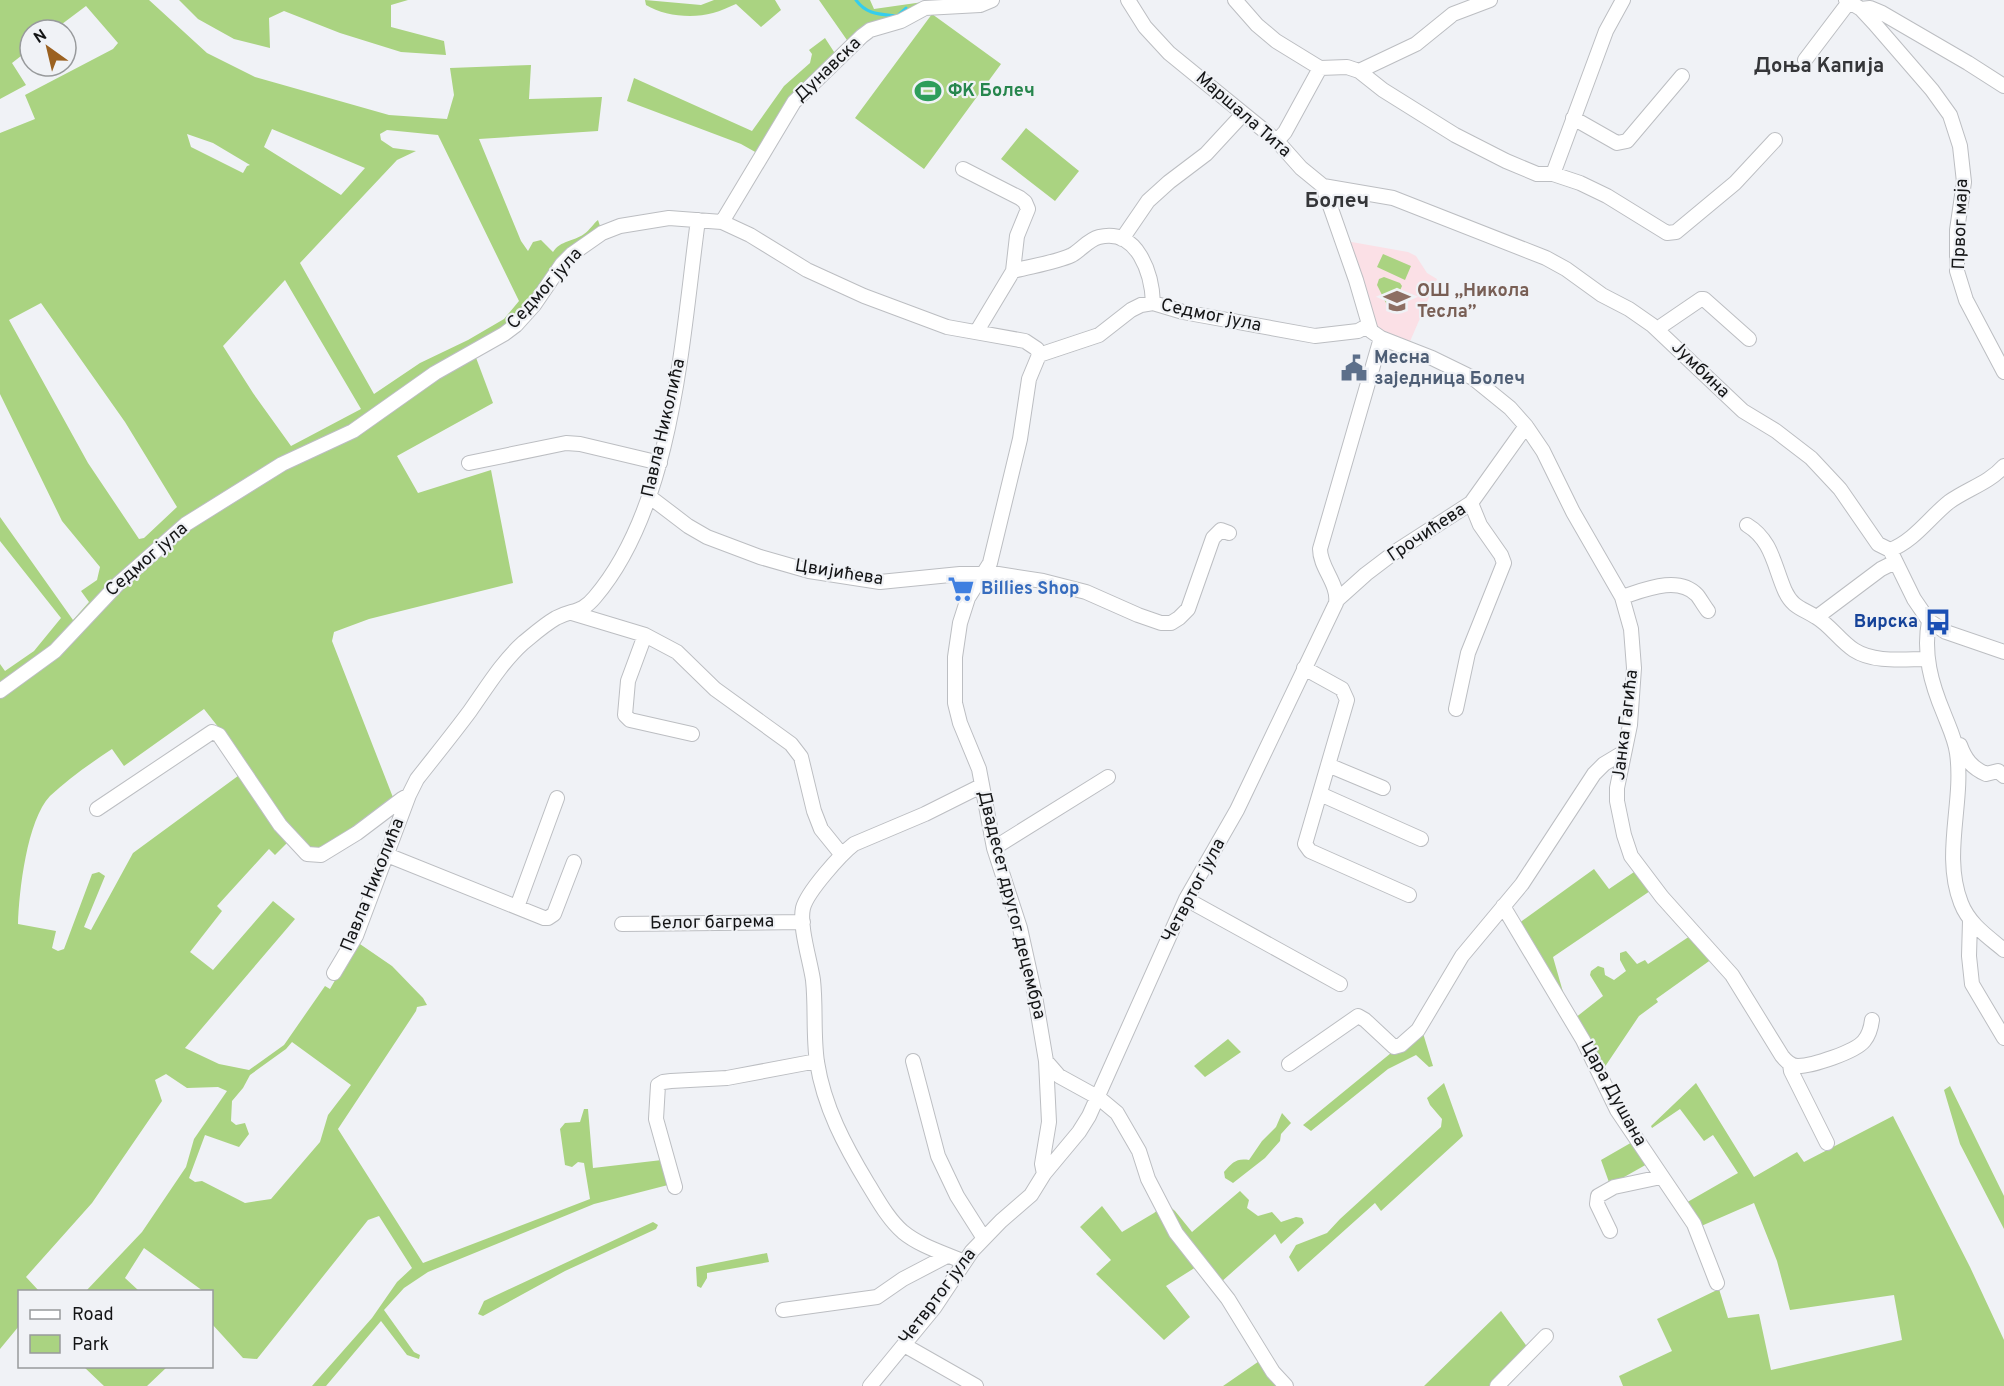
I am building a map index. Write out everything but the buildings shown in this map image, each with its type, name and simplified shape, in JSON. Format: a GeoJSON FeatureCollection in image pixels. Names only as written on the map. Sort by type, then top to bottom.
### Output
{"type":"FeatureCollection","features":[{"type":"Feature","properties":{"kind":"street","name":"Дунавска"},"geometry":{"type":"LineString","coordinates":[[722,222],[794,102],[862,36],[870,30],[901,21],[925,8],[980,5],[992,0]]}},
{"type":"Feature","properties":{"kind":"street","name":"Маршала Тита"},"geometry":{"type":"LineString","coordinates":[[1128,0],[1145,27],[1162,46],[1277,141],[1313,179],[1323,186],[1356,280],[1369,326],[1371,331],[1381,338]]}},
{"type":"Feature","properties":{"kind":"street"},"geometry":{"type":"LineString","coordinates":[[1235,0],[1257,25],[1276,41],[1320,68],[1347,68],[1359,71],[1383,90],[1455,135],[1537,174],[1553,174],[1572,179],[1607,196],[1667,233],[1672,234],[1684,226],[1736,183],[1775,140]]}},
{"type":"Feature","properties":{"kind":"street"},"geometry":{"type":"LineString","coordinates":[[1359,71],[1416,44],[1453,14],[1491,0]]}},
{"type":"Feature","properties":{"kind":"street"},"geometry":{"type":"LineString","coordinates":[[1553,174],[1606,31],[1623,0]]}},
{"type":"Feature","properties":{"kind":"street"},"geometry":{"type":"LineString","coordinates":[[1805,60],[1852,3],[1882,13],[2004,86]]}},
{"type":"Feature","properties":{"kind":"street","name":"Првог маја"},"geometry":{"type":"LineString","coordinates":[[1852,3],[1932,90],[1950,115],[1960,146],[1964,182],[1957,230],[1957,271],[1966,300],[2004,372]]}},
{"type":"Feature","properties":{"kind":"street"},"geometry":{"type":"LineString","coordinates":[[1277,141],[1290,123],[1320,68]]}},
{"type":"Feature","properties":{"kind":"street"},"geometry":{"type":"LineString","coordinates":[[1574,118],[1617,142],[1627,141],[1682,76]]}},
{"type":"Feature","properties":{"kind":"street"},"geometry":{"type":"LineString","coordinates":[[1122,239],[1148,201],[1206,154],[1243,114]]}},
{"type":"Feature","properties":{"kind":"street"},"geometry":{"type":"LineString","coordinates":[[963,170],[1020,198],[1028,209],[1016,243],[1013,271],[977,331]]}},
{"type":"Feature","properties":{"kind":"street","name":"Јумбина"},"geometry":{"type":"LineString","coordinates":[[1323,186],[1394,198],[1553,261],[1602,295],[1629,309],[1657,329],[1743,411],[1776,431],[1811,458],[1840,489],[1878,544],[1893,556],[1914,599],[1929,621],[1946,632],[2004,652]]}},
{"type":"Feature","properties":{"kind":"street","name":"Седмог јула"},"geometry":{"type":"LineString","coordinates":[[0,691],[55,651],[118,584],[186,524],[282,464],[354,430],[427,379],[516,325],[534,305],[562,264],[602,233],[620,226],[669,218],[722,222],[750,235],[807,270],[864,296],[947,327],[1024,341],[1037,349],[1039,355],[1099,335],[1131,310],[1153,303],[1183,312],[1315,336],[1359,331],[1369,326]]}},
{"type":"Feature","properties":{"kind":"street","name":"Павла Николића"},"geometry":{"type":"LineString","coordinates":[[334,973],[356,936],[417,779],[507,659],[548,623],[586,606],[606,583],[634,533],[650,497],[660,464],[680,360],[698,220]]}},
{"type":"Feature","properties":{"kind":"street"},"geometry":{"type":"LineString","coordinates":[[1013,271],[1071,255],[1089,242],[1109,235],[1122,239],[1133,247],[1145,262],[1153,289],[1153,303]]}},
{"type":"Feature","properties":{"kind":"street"},"geometry":{"type":"LineString","coordinates":[[1657,329],[1704,299],[1749,339]]}},
{"type":"Feature","properties":{"kind":"street"},"geometry":{"type":"LineString","coordinates":[[1337,600],[1336,592],[1320,556],[1320,549],[1381,338]]}},
{"type":"Feature","properties":{"kind":"street","name":"Јанка Гагића"},"geometry":{"type":"LineString","coordinates":[[1381,338],[1432,358],[1473,378],[1510,408],[1543,451],[1573,512],[1622,597],[1631,629],[1634,669],[1630,724],[1617,788],[1617,801],[1631,856],[1662,897],[1732,975],[1782,1056],[1790,1064],[1791,1071],[1827,1143]]}},
{"type":"Feature","properties":{"kind":"street","name":"Двадесет другог децембра"},"geometry":{"type":"LineString","coordinates":[[1039,355],[1029,379],[1020,439],[990,563],[968,598],[962,616],[954,679],[955,703],[966,739],[979,769],[994,848],[1020,928],[1035,996],[1046,1061],[1049,1122],[1042,1164],[1044,1174]]}},
{"type":"Feature","properties":{"kind":"street","name":"Грочићева"},"geometry":{"type":"LineString","coordinates":[[1337,600],[1395,552],[1471,503],[1526,426]]}},
{"type":"Feature","properties":{"kind":"street"},"geometry":{"type":"LineString","coordinates":[[469,463],[566,443],[580,444],[660,464]]}},
{"type":"Feature","properties":{"kind":"street"},"geometry":{"type":"LineString","coordinates":[[1817,617],[1881,569],[1948,503],[1988,481],[2004,466]]}},
{"type":"Feature","properties":{"kind":"street","name":"Цвијићева"},"geometry":{"type":"LineString","coordinates":[[650,497],[688,526],[707,537],[760,557],[809,571],[880,582],[985,573],[1043,581],[1086,592],[1161,623],[1171,623],[1188,609],[1209,546],[1221,530],[1229,532]]}},
{"type":"Feature","properties":{"kind":"street"},"geometry":{"type":"LineString","coordinates":[[1456,709],[1468,652],[1504,563],[1480,525],[1471,503]]}},
{"type":"Feature","properties":{"kind":"street"},"geometry":{"type":"LineString","coordinates":[[1747,525],[1762,537],[1769,547],[1785,592],[1792,602],[1799,609],[1817,617],[1856,652],[1884,659],[1927,659]]}},
{"type":"Feature","properties":{"kind":"street"},"geometry":{"type":"LineString","coordinates":[[1622,597],[1664,585],[1676,586],[1696,594],[1708,611]]}},
{"type":"Feature","properties":{"kind":"street","name":"Четвртог јула"},"geometry":{"type":"LineString","coordinates":[[870,1386],[934,1308],[983,1237],[1031,1196],[1044,1174],[1079,1132],[1099,1098],[1186,899],[1237,810],[1337,600]]}},
{"type":"Feature","properties":{"kind":"street"},"geometry":{"type":"LineString","coordinates":[[572,613],[645,635],[678,652],[715,689],[795,748],[801,757],[816,819],[821,829],[842,855]]}},
{"type":"Feature","properties":{"kind":"street"},"geometry":{"type":"LineString","coordinates":[[1929,621],[1926,635],[1927,659],[1936,692],[1953,737],[1958,765],[1952,850],[1956,886],[1970,921],[2004,950]]}},
{"type":"Feature","properties":{"kind":"street"},"geometry":{"type":"LineString","coordinates":[[645,635],[628,681],[625,715],[630,720],[692,734]]}},
{"type":"Feature","properties":{"kind":"street"},"geometry":{"type":"LineString","coordinates":[[1304,668],[1342,689],[1347,700],[1305,844],[1307,848],[1409,895]]}},
{"type":"Feature","properties":{"kind":"street","name":"Павла Николића"},"geometry":{"type":"LineString","coordinates":[[97,809],[212,732],[219,735],[280,825],[307,854],[321,855],[357,833],[409,795]]}},
{"type":"Feature","properties":{"kind":"street"},"geometry":{"type":"LineString","coordinates":[[1953,737],[1958,741],[1966,759],[1974,767],[1986,774],[1998,771],[2004,776]]}},
{"type":"Feature","properties":{"kind":"street"},"geometry":{"type":"LineString","coordinates":[[1289,1064],[1358,1016],[1396,1047],[1418,1030],[1462,956],[1537,863],[1594,774],[1624,752]]}},
{"type":"Feature","properties":{"kind":"street"},"geometry":{"type":"LineString","coordinates":[[1328,765],[1383,788]]}},
{"type":"Feature","properties":{"kind":"street"},"geometry":{"type":"LineString","coordinates":[[994,848],[1108,777]]}},
{"type":"Feature","properties":{"kind":"street"},"geometry":{"type":"LineString","coordinates":[[964,1262],[947,1256],[903,1232],[881,1206],[833,1119],[817,1061],[813,981],[803,922],[804,904],[842,855],[854,844],[925,814],[981,786]]}},
{"type":"Feature","properties":{"kind":"street"},"geometry":{"type":"LineString","coordinates":[[1320,794],[1421,839]]}},
{"type":"Feature","properties":{"kind":"street"},"geometry":{"type":"LineString","coordinates":[[517,907],[557,798]]}},
{"type":"Feature","properties":{"kind":"street"},"geometry":{"type":"LineString","coordinates":[[387,855],[544,918],[551,916],[573,862]]}},
{"type":"Feature","properties":{"kind":"street"},"geometry":{"type":"LineString","coordinates":[[1186,899],[1340,984]]}},
{"type":"Feature","properties":{"kind":"street","name":"Цара Душана"},"geometry":{"type":"LineString","coordinates":[[1503,906],[1583,1040],[1617,1110],[1694,1224],[1717,1283]]}},
{"type":"Feature","properties":{"kind":"street"},"geometry":{"type":"LineString","coordinates":[[1970,921],[1969,956],[1972,984],[2004,1038]]}},
{"type":"Feature","properties":{"kind":"street","name":"Белог багрема"},"geometry":{"type":"LineString","coordinates":[[622,924],[803,922]]}},
{"type":"Feature","properties":{"kind":"street"},"geometry":{"type":"LineString","coordinates":[[1790,1064],[1798,1066],[1834,1057],[1859,1046],[1871,1030],[1872,1020]]}},
{"type":"Feature","properties":{"kind":"street"},"geometry":{"type":"LineString","coordinates":[[675,1187],[656,1119],[658,1085],[671,1081],[733,1077],[817,1061]]}},
{"type":"Feature","properties":{"kind":"street"},"geometry":{"type":"LineString","coordinates":[[913,1061],[938,1156],[957,1196],[983,1237]]}},
{"type":"Feature","properties":{"kind":"street"},"geometry":{"type":"LineString","coordinates":[[1046,1061],[1059,1076],[1110,1105],[1126,1126],[1139,1151],[1148,1179],[1176,1233],[1228,1299],[1273,1372],[1286,1386]]}},
{"type":"Feature","properties":{"kind":"street"},"geometry":{"type":"LineString","coordinates":[[1610,1231],[1597,1203],[1598,1196],[1614,1187],[1661,1178]]}},
{"type":"Feature","properties":{"kind":"street"},"geometry":{"type":"LineString","coordinates":[[783,1310],[877,1298],[903,1278],[947,1256]]}},
{"type":"Feature","properties":{"kind":"street"},"geometry":{"type":"LineString","coordinates":[[1497,1386],[1546,1336]]}},
{"type":"Feature","properties":{"kind":"street"},"geometry":{"type":"LineString","coordinates":[[904,1345],[976,1386]]}},
{"type":"Feature","properties":{"kind":"shaded area","name":"ОШ „Никола Тесла”"},"geometry":{"type":"Polygon","coordinates":[[[1346,241],[1408,252],[1416,256],[1427,273],[1437,279],[1408,346],[1374,327],[1346,241]]]}},
{"type":"Feature","properties":{"kind":"green space"},"geometry":{"type":"Polygon","coordinates":[[[0,0],[149,0],[207,53],[255,77],[389,115],[447,119],[454,95],[450,68],[531,65],[529,99],[602,97],[598,131],[479,139],[521,241],[528,251],[533,242],[541,240],[553,252],[563,243],[580,237],[598,220],[601,229],[512,323],[472,347],[493,403],[397,456],[418,493],[491,470],[513,583],[369,619],[334,632],[332,641],[394,800],[364,824],[315,851],[294,836],[275,855],[269,849],[217,906],[222,911],[190,952],[213,970],[273,901],[295,919],[185,1048],[219,1064],[249,1070],[284,1045],[325,986],[330,989],[357,942],[392,966],[427,1005],[417,1007],[338,1129],[423,1263],[590,1199],[584,1163],[578,1162],[572,1167],[565,1165],[560,1129],[565,1123],[580,1122],[584,1109],[588,1109],[593,1168],[662,1160],[668,1185],[594,1204],[428,1272],[404,1288],[384,1310],[414,1352],[420,1355],[419,1359],[407,1355],[381,1321],[326,1386],[312,1386],[372,1318],[397,1282],[412,1268],[379,1216],[368,1220],[257,1359],[243,1358],[213,1325],[213,1290],[202,1290],[144,1248],[125,1278],[138,1290],[87,1290],[142,1232],[186,1167],[194,1139],[227,1091],[218,1087],[187,1088],[166,1074],[155,1080],[162,1101],[92,1203],[26,1277],[38,1290],[18,1290],[18,1327],[0,1349],[0,664],[5,671],[34,651],[61,618],[0,541],[0,517],[73,620],[89,602],[81,591],[97,580],[100,567],[62,521],[0,394],[0,133],[35,119],[25,95],[58,78],[78,78],[78,67],[113,49],[118,43],[86,6],[70,18],[18,18],[18,58],[12,63],[18,72],[18,78],[22,78],[26,85],[0,99],[0,0]],[[272,129],[264,147],[341,195],[365,168],[272,129]],[[387,130],[380,134],[381,140],[393,148],[416,151],[397,160],[300,263],[374,394],[420,363],[468,340],[504,319],[519,301],[438,135],[387,130]],[[187,134],[191,147],[243,173],[250,165],[213,143],[187,134]],[[285,280],[223,346],[291,446],[361,409],[285,280]],[[41,303],[9,320],[88,463],[139,539],[144,538],[177,507],[125,422],[41,303]],[[204,709],[124,766],[112,749],[72,777],[50,796],[35,821],[30,838],[22,875],[18,924],[56,931],[52,948],[58,951],[64,949],[92,874],[99,872],[105,876],[84,927],[91,930],[133,853],[242,773],[234,747],[204,709]],[[292,1042],[250,1075],[232,1101],[231,1121],[236,1125],[245,1123],[249,1134],[239,1147],[205,1135],[189,1178],[195,1182],[202,1181],[245,1203],[271,1199],[320,1142],[328,1115],[351,1085],[292,1042]]]}},
{"type":"Feature","properties":{"kind":"green space"},"geometry":{"type":"Polygon","coordinates":[[[179,0],[408,0],[391,5],[391,27],[444,41],[446,55],[401,52],[340,33],[284,11],[269,18],[270,48],[234,39],[198,19],[179,0]]]}},
{"type":"Feature","properties":{"kind":"green space"},"geometry":{"type":"Polygon","coordinates":[[[645,0],[701,5],[714,0],[775,0],[781,10],[761,27],[736,4],[705,15],[687,16],[653,9],[646,5],[645,0]]]}},
{"type":"Feature","properties":{"kind":"green space"},"geometry":{"type":"Polygon","coordinates":[[[819,0],[870,0],[874,9],[923,2],[924,7],[849,43],[819,0]]]}},
{"type":"Feature","properties":{"kind":"green space","name":"ФК Болеч"},"geometry":{"type":"Polygon","coordinates":[[[932,14],[1001,64],[924,169],[855,118],[932,14]]]}},
{"type":"Feature","properties":{"kind":"green space"},"geometry":{"type":"Polygon","coordinates":[[[825,38],[836,55],[757,153],[741,144],[627,101],[634,78],[752,131],[784,86],[810,63],[812,54],[809,50],[825,38]]]}},
{"type":"Feature","properties":{"kind":"green space"},"geometry":{"type":"Polygon","coordinates":[[[1026,128],[1079,171],[1055,201],[1001,159],[1026,128]]]}},
{"type":"Feature","properties":{"kind":"green space"},"geometry":{"type":"Polygon","coordinates":[[[1383,254],[1411,266],[1405,280],[1377,267],[1383,254]]]}},
{"type":"Feature","properties":{"kind":"green space"},"geometry":{"type":"Polygon","coordinates":[[[1384,277],[1402,286],[1392,308],[1387,305],[1377,285],[1379,279],[1384,277]]]}},
{"type":"Feature","properties":{"kind":"green space"},"geometry":{"type":"Polygon","coordinates":[[[1594,869],[1609,889],[1637,870],[1653,889],[1553,957],[1563,992],[1555,997],[1515,926],[1594,869]]]}},
{"type":"Feature","properties":{"kind":"green space"},"geometry":{"type":"Polygon","coordinates":[[[1693,934],[1712,959],[1656,999],[1658,1002],[1639,1016],[1598,1077],[1570,1022],[1603,996],[1590,975],[1591,971],[1598,966],[1604,968],[1605,975],[1614,980],[1626,971],[1620,960],[1620,953],[1626,951],[1637,964],[1645,960],[1648,964],[1693,934]]]}},
{"type":"Feature","properties":{"kind":"green space"},"geometry":{"type":"Polygon","coordinates":[[[1422,1030],[1433,1066],[1429,1067],[1416,1055],[1388,1069],[1311,1131],[1303,1125],[1391,1053],[1408,1043],[1422,1030]]]}},
{"type":"Feature","properties":{"kind":"green space"},"geometry":{"type":"Polygon","coordinates":[[[1228,1039],[1241,1052],[1205,1077],[1194,1066],[1228,1039]]]}},
{"type":"Feature","properties":{"kind":"green space"},"geometry":{"type":"Polygon","coordinates":[[[1444,1083],[1463,1136],[1381,1211],[1375,1203],[1298,1272],[1289,1257],[1296,1245],[1327,1233],[1441,1127],[1442,1119],[1427,1098],[1444,1083]]]}},
{"type":"Feature","properties":{"kind":"green space"},"geometry":{"type":"Polygon","coordinates":[[[1696,1083],[1754,1177],[1797,1152],[1804,1162],[1893,1116],[1970,1267],[2004,1340],[2004,1386],[1623,1386],[1619,1376],[1672,1351],[1657,1319],[1719,1289],[1728,1318],[1759,1314],[1771,1370],[1902,1340],[1894,1295],[1790,1310],[1777,1261],[1754,1203],[1699,1227],[1684,1204],[1738,1173],[1713,1135],[1704,1141],[1680,1109],[1652,1128],[1651,1126],[1696,1083]]]}},
{"type":"Feature","properties":{"kind":"green space"},"geometry":{"type":"Polygon","coordinates":[[[1950,1086],[2004,1196],[2004,1229],[1960,1144],[1944,1090],[1950,1086]]]}},
{"type":"Feature","properties":{"kind":"green space"},"geometry":{"type":"Polygon","coordinates":[[[1282,1113],[1291,1123],[1281,1134],[1280,1141],[1265,1158],[1233,1183],[1225,1178],[1224,1172],[1232,1164],[1241,1160],[1249,1160],[1262,1141],[1276,1127],[1282,1113]]]}},
{"type":"Feature","properties":{"kind":"green space"},"geometry":{"type":"Polygon","coordinates":[[[1634,1141],[1649,1163],[1610,1185],[1601,1160],[1634,1141]]]}},
{"type":"Feature","properties":{"kind":"green space"},"geometry":{"type":"Polygon","coordinates":[[[1240,1191],[1249,1200],[1247,1208],[1258,1216],[1272,1212],[1281,1222],[1296,1217],[1302,1218],[1304,1223],[1281,1244],[1275,1234],[1220,1283],[1204,1262],[1166,1286],[1190,1317],[1164,1340],[1096,1274],[1111,1260],[1080,1227],[1102,1206],[1122,1232],[1166,1203],[1192,1232],[1240,1191]]]}},
{"type":"Feature","properties":{"kind":"green space"},"geometry":{"type":"Polygon","coordinates":[[[653,1222],[658,1225],[656,1229],[565,1271],[483,1316],[478,1314],[484,1301],[653,1222]]]}},
{"type":"Feature","properties":{"kind":"green space"},"geometry":{"type":"Polygon","coordinates":[[[767,1253],[769,1262],[707,1273],[707,1278],[701,1288],[697,1286],[696,1267],[767,1253]]]}},
{"type":"Feature","properties":{"kind":"green space"},"geometry":{"type":"Polygon","coordinates":[[[1501,1311],[1528,1348],[1490,1386],[1424,1386],[1501,1311]]]}},
{"type":"Feature","properties":{"kind":"green space"},"geometry":{"type":"Polygon","coordinates":[[[1268,1355],[1290,1386],[1223,1386],[1268,1355]]]}},
{"type":"Feature","properties":{"kind":"green space"},"geometry":{"type":"Polygon","coordinates":[[[85,1368],[166,1368],[147,1386],[104,1386],[85,1368]]]}},
{"type":"Feature","properties":{"kind":"waterway"},"geometry":{"type":"LineString","coordinates":[[856,0],[865,9],[879,14],[897,16],[906,8]]}},
{"type":"Feature","properties":{"kind":"place","name":"ФК Болеч"},"geometry":{"type":"Point","coordinates":[928,91]}},
{"type":"Feature","properties":{"kind":"place","name":"ОШ „Никола Тесла”"},"geometry":{"type":"Point","coordinates":[1397,301]}},
{"type":"Feature","properties":{"kind":"place","name":"Месна заједница Болеч"},"geometry":{"type":"Point","coordinates":[1354,368]}},
{"type":"Feature","properties":{"kind":"place","name":"Billies Shop"},"geometry":{"type":"Point","coordinates":[961,589]}},
{"type":"Feature","properties":{"kind":"place","name":"Вирска"},"geometry":{"type":"Point","coordinates":[1938,622]}},
{"type":"Feature","properties":{"kind":"district","name":"Доња Капија"},"geometry":{"type":"Point","coordinates":[1819,67]}},
{"type":"Feature","properties":{"kind":"district","name":"Болеч"},"geometry":{"type":"Point","coordinates":[1337,201]}}]}
